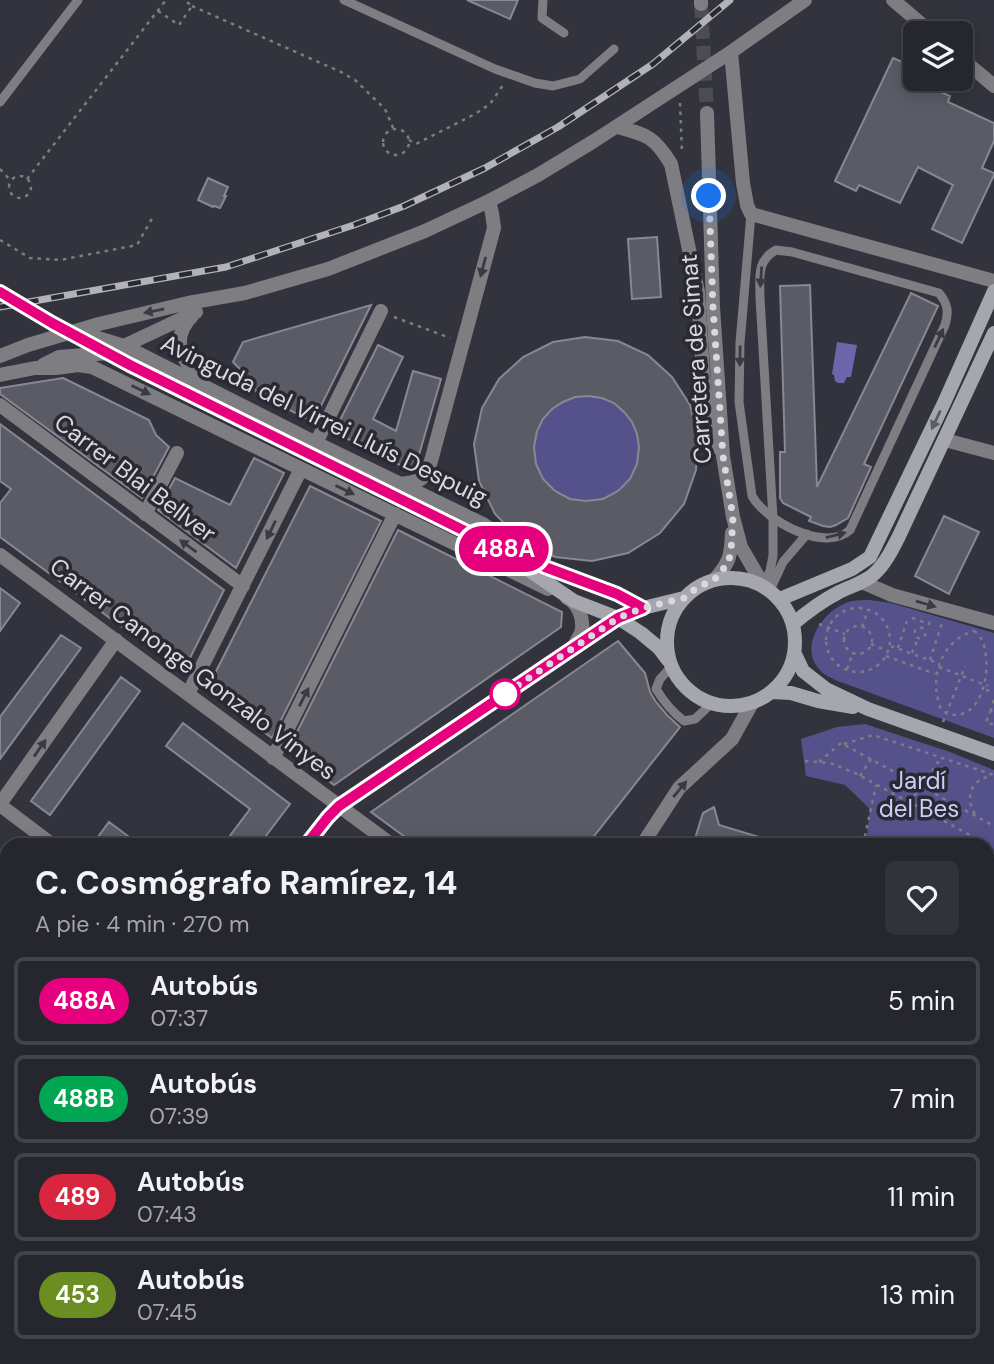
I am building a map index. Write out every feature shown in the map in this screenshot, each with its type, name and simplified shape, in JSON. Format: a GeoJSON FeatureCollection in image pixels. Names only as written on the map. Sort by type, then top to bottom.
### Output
{"type":"FeatureCollection","features":[{"type":"Feature","properties":{"kind":"main road"},"geometry":{"type":"LineString","coordinates":[[771,591],[852,569],[870,556],[944,403],[994,291]]}},
{"type":"Feature","properties":{"kind":"main road"},"geometry":{"type":"LineString","coordinates":[[793,624],[812,608],[862,582],[880,567],[893,548],[994,332]]}},
{"type":"Feature","properties":{"kind":"main road","name":"Avinguda del Virrei Lluís Despuig"},"geometry":{"type":"LineString","coordinates":[[130,365],[487,542],[617,594],[643,608]]}},
{"type":"Feature","properties":{"kind":"main road","name":"Avinguda del Virrei Lluís Despuig"},"geometry":{"type":"LineString","coordinates":[[487,542],[573,601],[618,618],[651,641],[671,664]]}},
{"type":"Feature","properties":{"kind":"main road"},"geometry":{"type":"LineString","coordinates":[[726,578],[739,578],[771,591],[788,610],[796,639],[795,654],[782,682],[772,692],[752,703],[735,706],[702,700],[688,690],[677,677],[667,645],[668,628],[674,612],[684,598],[698,587],[726,578]]}},
{"type":"Feature","properties":{"kind":"main road"},"geometry":{"type":"LineString","coordinates":[[643,608],[684,598]]}},
{"type":"Feature","properties":{"kind":"main road"},"geometry":{"type":"LineString","coordinates":[[795,654],[803,671],[826,689],[868,709],[994,754]]}},
{"type":"Feature","properties":{"kind":"main road"},"geometry":{"type":"LineString","coordinates":[[772,692],[868,709]]}},
{"type":"Feature","properties":{"kind":"street"},"geometry":{"type":"LineString","coordinates":[[0,356],[74,331],[143,313],[245,293],[328,269],[425,230],[488,201],[617,127],[805,0]]}},
{"type":"Feature","properties":{"kind":"street"},"geometry":{"type":"LineString","coordinates":[[893,0],[918,21]]}},
{"type":"Feature","properties":{"kind":"street"},"geometry":{"type":"LineString","coordinates":[[731,52],[743,183],[751,215],[994,281]]}},
{"type":"Feature","properties":{"kind":"street"},"geometry":{"type":"LineString","coordinates":[[973,68],[994,86]]}},
{"type":"Feature","properties":{"kind":"street","name":"Carretera de Simat"},"geometry":{"type":"LineString","coordinates":[[707,113],[713,307],[723,456],[741,547],[771,591]]}},
{"type":"Feature","properties":{"kind":"street"},"geometry":{"type":"LineString","coordinates":[[617,127],[645,135],[660,146],[671,164],[698,292],[707,410],[723,456]]}},
{"type":"Feature","properties":{"kind":"street"},"geometry":{"type":"LineString","coordinates":[[400,484],[421,481],[427,474],[494,228],[488,201]]}},
{"type":"Feature","properties":{"kind":"street"},"geometry":{"type":"LineString","coordinates":[[0,375],[35,368],[59,357],[108,353],[196,312],[245,293]]}},
{"type":"Feature","properties":{"kind":"street"},"geometry":{"type":"LineString","coordinates":[[196,312],[184,327],[181,350],[189,367],[216,392]]}},
{"type":"Feature","properties":{"kind":"street"},"geometry":{"type":"LineString","coordinates":[[316,443],[381,312]]}},
{"type":"Feature","properties":{"kind":"street","name":"Avinguda del Virrei Lluís Despuig"},"geometry":{"type":"LineString","coordinates":[[74,331],[124,346],[483,524],[545,567]]}},
{"type":"Feature","properties":{"kind":"street","name":"Avinguda del Virrei Lluís Despuig"},"geometry":{"type":"LineString","coordinates":[[35,368],[85,365],[102,371],[573,601]]}},
{"type":"Feature","properties":{"kind":"street","name":"Carrer Blai Bellver"},"geometry":{"type":"LineString","coordinates":[[0,405],[243,586]]}},
{"type":"Feature","properties":{"kind":"street"},"geometry":{"type":"LineString","coordinates":[[945,440],[994,453]]}},
{"type":"Feature","properties":{"kind":"street"},"geometry":{"type":"LineString","coordinates":[[145,514],[177,453]]}},
{"type":"Feature","properties":{"kind":"street"},"geometry":{"type":"LineString","coordinates":[[188,694],[301,469]]}},
{"type":"Feature","properties":{"kind":"street"},"geometry":{"type":"LineString","coordinates":[[273,758],[395,514]]}},
{"type":"Feature","properties":{"kind":"street","name":"Carretera de Simat"},"geometry":{"type":"LineString","coordinates":[[714,580],[728,563],[733,517]]}},
{"type":"Feature","properties":{"kind":"street","name":"Carrer Canonge Gonzalo Vinyes"},"geometry":{"type":"LineString","coordinates":[[3,563],[116,640],[382,838]]}},
{"type":"Feature","properties":{"kind":"street"},"geometry":{"type":"LineString","coordinates":[[862,582],[892,595],[994,623]]}},
{"type":"Feature","properties":{"kind":"street"},"geometry":{"type":"LineString","coordinates":[[573,601],[582,625],[581,634],[573,648]]}},
{"type":"Feature","properties":{"kind":"street"},"geometry":{"type":"LineString","coordinates":[[312,838],[339,806],[618,618],[643,608]]}},
{"type":"Feature","properties":{"kind":"street"},"geometry":{"type":"LineString","coordinates":[[44,838],[0,805],[116,640]]}},
{"type":"Feature","properties":{"kind":"street"},"geometry":{"type":"LineString","coordinates":[[647,838],[679,788],[732,738],[752,703]]}},
{"type":"Feature","properties":{"kind":"lane"},"geometry":{"type":"LineString","coordinates":[[0,102],[78,0]]}},
{"type":"Feature","properties":{"kind":"lane"},"geometry":{"type":"LineString","coordinates":[[344,0],[509,74],[535,83],[553,86],[580,79],[614,49]]}},
{"type":"Feature","properties":{"kind":"lane"},"geometry":{"type":"LineString","coordinates":[[543,0],[542,18],[564,33]]}},
{"type":"Feature","properties":{"kind":"lane"},"geometry":{"type":"LineString","coordinates":[[751,215],[740,343],[739,402],[752,496],[760,509],[772,518],[820,538],[845,534],[855,522],[948,314],[946,301],[939,293],[792,252],[776,250],[768,254],[760,273],[772,518],[771,591]]}},
{"type":"Feature","properties":{"kind":"lane"},"geometry":{"type":"LineString","coordinates":[[771,591],[783,562],[807,534]]}},
{"type":"Feature","properties":{"kind":"lane"},"geometry":{"type":"LineString","coordinates":[[671,664],[660,678],[656,689],[674,713],[684,721],[695,719],[712,703]]}},
{"type":"Feature","properties":{"kind":"path"},"geometry":{"type":"LineString","coordinates":[[27,179],[166,0]]}},
{"type":"Feature","properties":{"kind":"path"},"geometry":{"type":"LineString","coordinates":[[184,0],[355,80],[385,109],[394,130]]}},
{"type":"Feature","properties":{"kind":"path"},"geometry":{"type":"LineString","coordinates":[[158,11],[179,25],[192,6]]}},
{"type":"Feature","properties":{"kind":"path"},"geometry":{"type":"LineString","coordinates":[[409,140],[408,148],[402,154],[393,155],[384,146],[384,138],[390,131],[402,131],[415,144],[475,114],[490,104],[509,74]]}},
{"type":"Feature","properties":{"kind":"path"},"geometry":{"type":"LineString","coordinates":[[680,103],[682,159]]}},
{"type":"Feature","properties":{"kind":"path"},"geometry":{"type":"LineString","coordinates":[[0,169],[11,181],[10,191],[15,197],[28,195],[31,189],[27,179],[20,176],[11,181]]}},
{"type":"Feature","properties":{"kind":"path"},"geometry":{"type":"LineString","coordinates":[[0,240],[30,258],[60,260],[137,245],[154,215]]}},
{"type":"Feature","properties":{"kind":"path"},"geometry":{"type":"LineString","coordinates":[[381,312],[463,343]]}},
{"type":"Feature","properties":{"kind":"path"},"geometry":{"type":"LineString","coordinates":[[858,608],[877,614],[889,631],[890,645],[886,656],[874,667],[864,671],[847,669],[835,662],[829,653],[827,642],[830,628],[839,615],[848,610],[858,608]]}},
{"type":"Feature","properties":{"kind":"path"},"geometry":{"type":"LineString","coordinates":[[862,627],[868,610]]}},
{"type":"Feature","properties":{"kind":"path"},"geometry":{"type":"LineString","coordinates":[[912,619],[929,624]]}},
{"type":"Feature","properties":{"kind":"path"},"geometry":{"type":"LineString","coordinates":[[898,648],[907,621]]}},
{"type":"Feature","properties":{"kind":"path"},"geometry":{"type":"LineString","coordinates":[[815,623],[845,634]]}},
{"type":"Feature","properties":{"kind":"path"},"geometry":{"type":"LineString","coordinates":[[930,660],[942,623]]}},
{"type":"Feature","properties":{"kind":"path"},"geometry":{"type":"LineString","coordinates":[[862,627],[869,631],[871,644],[866,652],[853,653],[844,643],[845,634],[851,628],[862,627]]}},
{"type":"Feature","properties":{"kind":"path"},"geometry":{"type":"LineString","coordinates":[[986,638],[974,631],[963,635],[951,645],[939,666],[935,681],[942,710],[960,715],[980,702],[988,686]]}},
{"type":"Feature","properties":{"kind":"path"},"geometry":{"type":"LineString","coordinates":[[912,653],[918,639]]}},
{"type":"Feature","properties":{"kind":"path"},"geometry":{"type":"LineString","coordinates":[[871,644],[888,651]]}},
{"type":"Feature","properties":{"kind":"path"},"geometry":{"type":"LineString","coordinates":[[890,645],[988,686],[994,692]]}},
{"type":"Feature","properties":{"kind":"path"},"geometry":{"type":"LineString","coordinates":[[847,669],[853,653]]}},
{"type":"Feature","properties":{"kind":"path"},"geometry":{"type":"LineString","coordinates":[[886,656],[936,674]]}},
{"type":"Feature","properties":{"kind":"path"},"geometry":{"type":"LineString","coordinates":[[943,722],[965,666]]}},
{"type":"Feature","properties":{"kind":"path"},"geometry":{"type":"LineString","coordinates":[[994,700],[986,722],[994,725]]}},
{"type":"Feature","properties":{"kind":"path"},"geometry":{"type":"LineString","coordinates":[[819,762],[841,743],[873,735],[994,776]]}},
{"type":"Feature","properties":{"kind":"path"},"geometry":{"type":"LineString","coordinates":[[844,744],[994,826]]}},
{"type":"Feature","properties":{"kind":"path"},"geometry":{"type":"LineString","coordinates":[[927,778],[941,757]]}},
{"type":"Feature","properties":{"kind":"path"},"geometry":{"type":"LineString","coordinates":[[860,776],[871,759]]}},
{"type":"Feature","properties":{"kind":"path"},"geometry":{"type":"LineString","coordinates":[[805,761],[830,763],[860,776],[975,838]]}},
{"type":"Feature","properties":{"kind":"path"},"geometry":{"type":"LineString","coordinates":[[994,776],[977,781],[969,800],[981,819],[994,820]]}},
{"type":"Feature","properties":{"kind":"path"},"geometry":{"type":"LineString","coordinates":[[914,782],[919,777],[927,778],[932,785],[931,791]]}},
{"type":"Feature","properties":{"kind":"path"},"geometry":{"type":"LineString","coordinates":[[865,838],[876,785]]}},
{"type":"Feature","properties":{"kind":"path"},"geometry":{"type":"LineString","coordinates":[[909,803],[921,786]]}},
{"type":"Feature","properties":{"kind":"green space"},"geometry":{"type":"Polygon","coordinates":[[[598,338],[629,346],[648,356],[665,370],[679,387],[689,406],[695,426],[695,470],[689,490],[679,509],[665,526],[648,540],[619,554],[576,558],[555,554],[535,545],[517,533],[502,518],[481,480],[477,437],[481,416],[490,396],[502,378],[517,363],[555,342],[598,338]]]}},
{"type":"Feature","properties":{"kind":"green space"},"geometry":{"type":"Polygon","coordinates":[[[852,601],[891,603],[994,633],[994,738],[835,680],[821,671],[814,661],[812,651],[817,629],[832,611],[842,605],[852,601]]]}},
{"type":"Feature","properties":{"kind":"green space","name":"Jardí del Bes"},"geometry":{"type":"Polygon","coordinates":[[[865,724],[950,752],[994,770],[994,838],[867,838],[870,809],[845,785],[806,776],[801,739],[837,727],[865,724]]]}},
{"type":"Feature","properties":{"kind":"shaded area"},"geometry":{"type":"Polygon","coordinates":[[[837,342],[857,345],[851,377],[847,377],[844,383],[835,381],[832,374],[837,342]]]}},
{"type":"Feature","properties":{"kind":"building"},"geometry":{"type":"Polygon","coordinates":[[[467,0],[518,0],[510,19],[467,0]]]}},
{"type":"Feature","properties":{"kind":"building"},"geometry":{"type":"Polygon","coordinates":[[[893,58],[903,62],[903,91],[939,91],[950,96],[948,102],[994,123],[994,141],[982,168],[994,175],[962,243],[932,229],[953,185],[918,167],[900,203],[859,185],[856,191],[835,181],[893,58]]]}},
{"type":"Feature","properties":{"kind":"building"},"geometry":{"type":"Polygon","coordinates":[[[208,178],[228,187],[220,208],[198,200],[208,178]]]}},
{"type":"Feature","properties":{"kind":"building"},"geometry":{"type":"Polygon","coordinates":[[[657,237],[661,297],[632,299],[628,239],[657,237]]]}},
{"type":"Feature","properties":{"kind":"building"},"geometry":{"type":"Polygon","coordinates":[[[810,285],[817,487],[911,293],[938,306],[864,464],[871,467],[848,518],[830,527],[809,521],[811,517],[783,503],[780,498],[780,452],[785,452],[780,286],[810,285]]]}},
{"type":"Feature","properties":{"kind":"building"},"geometry":{"type":"Polygon","coordinates":[[[371,305],[313,422],[258,394],[233,362],[243,342],[371,305]]]}},
{"type":"Feature","properties":{"kind":"building"},"geometry":{"type":"Polygon","coordinates":[[[585,337],[618,341],[648,355],[672,377],[690,405],[698,437],[696,470],[684,504],[660,533],[628,553],[592,561],[555,557],[516,535],[495,514],[479,481],[474,444],[482,408],[499,379],[523,357],[553,342],[585,337]],[[575,397],[563,402],[543,419],[537,431],[534,447],[536,464],[543,479],[555,491],[570,499],[603,499],[618,491],[630,479],[637,464],[639,447],[632,422],[614,403],[602,398],[575,397]]]}},
{"type":"Feature","properties":{"kind":"building"},"geometry":{"type":"Polygon","coordinates":[[[378,345],[403,357],[373,419],[396,431],[413,371],[441,379],[414,472],[334,432],[378,345]]]}},
{"type":"Feature","properties":{"kind":"building"},"geometry":{"type":"Polygon","coordinates":[[[63,378],[149,420],[156,435],[169,447],[142,498],[0,394],[0,388],[63,378]]]}},
{"type":"Feature","properties":{"kind":"building"},"geometry":{"type":"Polygon","coordinates":[[[0,424],[224,590],[183,672],[0,537],[0,503],[11,489],[0,481],[0,424]]]}},
{"type":"Feature","properties":{"kind":"building"},"geometry":{"type":"Polygon","coordinates":[[[254,458],[284,473],[236,568],[158,510],[175,478],[230,505],[254,458]]]}},
{"type":"Feature","properties":{"kind":"building"},"geometry":{"type":"Polygon","coordinates":[[[310,486],[381,521],[272,738],[207,689],[310,486]]]}},
{"type":"Feature","properties":{"kind":"building"},"geometry":{"type":"Polygon","coordinates":[[[944,516],[979,532],[949,594],[915,576],[944,516]]]}},
{"type":"Feature","properties":{"kind":"building"},"geometry":{"type":"Polygon","coordinates":[[[398,530],[562,612],[561,627],[334,785],[288,750],[398,530]]]}},
{"type":"Feature","properties":{"kind":"building"},"geometry":{"type":"Polygon","coordinates":[[[0,588],[20,603],[0,631],[0,588]]]}},
{"type":"Feature","properties":{"kind":"building"},"geometry":{"type":"Polygon","coordinates":[[[61,635],[81,648],[0,759],[0,717],[61,635]]]}},
{"type":"Feature","properties":{"kind":"building"},"geometry":{"type":"Polygon","coordinates":[[[618,641],[645,673],[656,702],[680,727],[593,838],[406,838],[371,812],[618,641]]]}},
{"type":"Feature","properties":{"kind":"building"},"geometry":{"type":"Polygon","coordinates":[[[121,677],[140,691],[50,815],[31,801],[121,677]]]}},
{"type":"Feature","properties":{"kind":"building"},"geometry":{"type":"Polygon","coordinates":[[[183,723],[290,804],[264,838],[228,838],[250,809],[166,746],[183,723]]]}},
{"type":"Feature","properties":{"kind":"building"},"geometry":{"type":"Polygon","coordinates":[[[714,807],[719,825],[763,838],[695,838],[703,813],[714,807]]]}},
{"type":"Feature","properties":{"kind":"building"},"geometry":{"type":"Polygon","coordinates":[[[109,822],[131,838],[97,838],[109,822]]]}},
{"type":"Feature","properties":{"kind":"tunnel"},"geometry":{"type":"LineString","coordinates":[[701,4],[707,113]]}},
{"type":"Feature","properties":{"kind":"tunnel"},"geometry":{"type":"LineString","coordinates":[[0,292],[130,365]]}},
{"type":"Feature","properties":{"kind":"railway"},"geometry":{"type":"LineString","coordinates":[[0,307],[226,267],[404,206],[485,168],[558,127],[653,64],[730,0]]}},
{"type":"Feature","properties":{"kind":"bus line","name":"488A"},"geometry":{"type":"LineString","coordinates":[[0,292],[130,365],[487,542],[617,594],[643,608],[618,618],[339,806],[312,838]]}},
{"type":"Feature","properties":{"kind":"route"},"geometry":{"type":"LineString","coordinates":[[505,694],[496,700],[618,618],[661,602],[684,598],[698,587],[714,580],[728,563],[733,517],[723,456],[709,196]]}}]}
